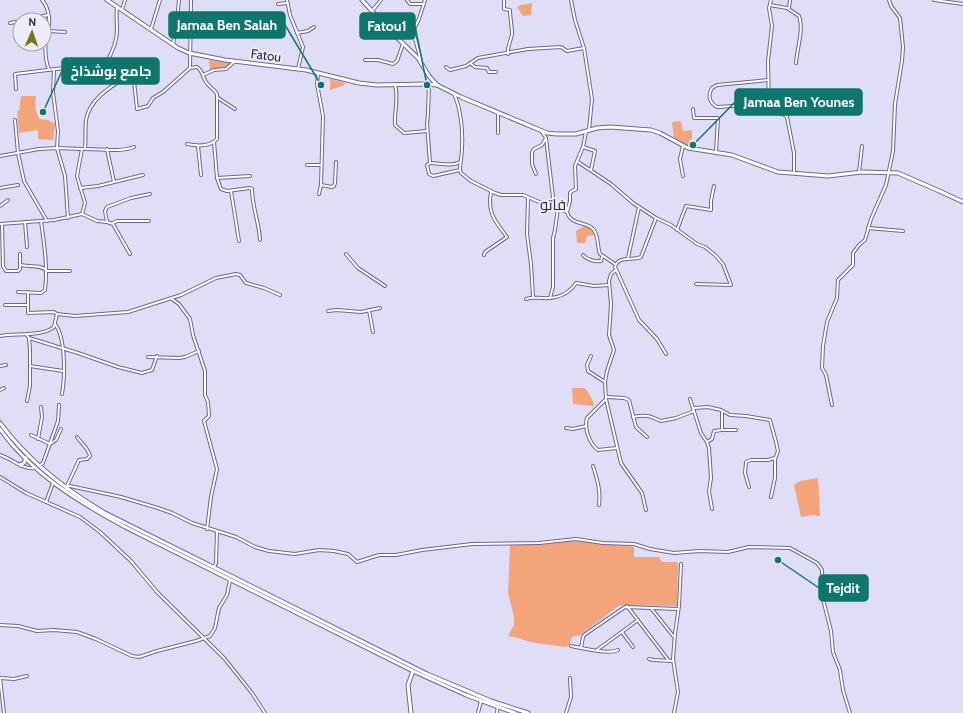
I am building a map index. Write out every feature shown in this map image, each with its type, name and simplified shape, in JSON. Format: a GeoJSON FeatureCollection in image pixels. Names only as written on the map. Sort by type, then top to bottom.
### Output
{"type":"FeatureCollection","features":[{"type":"Feature","properties":{"kind":"street"},"geometry":{"type":"LineString","coordinates":[[42,0],[46,6],[47,12]]}},
{"type":"Feature","properties":{"kind":"street","name":"Fatou"},"geometry":{"type":"LineString","coordinates":[[107,0],[172,45],[189,53],[234,62],[298,69],[359,84],[437,85]]}},
{"type":"Feature","properties":{"kind":"street"},"geometry":{"type":"LineString","coordinates":[[122,10],[125,0]]}},
{"type":"Feature","properties":{"kind":"street"},"geometry":{"type":"LineString","coordinates":[[151,31],[160,0]]}},
{"type":"Feature","properties":{"kind":"street"},"geometry":{"type":"LineString","coordinates":[[172,45],[179,0]]}},
{"type":"Feature","properties":{"kind":"street"},"geometry":{"type":"LineString","coordinates":[[190,68],[189,53],[191,0]]}},
{"type":"Feature","properties":{"kind":"street","name":"Fatou"},"geometry":{"type":"LineString","coordinates":[[362,0],[421,62],[429,76],[437,85],[454,94],[542,131],[563,134],[610,127],[644,129],[660,133],[683,146],[739,158],[773,171],[828,176],[859,172],[888,172],[905,175],[963,202]]}},
{"type":"Feature","properties":{"kind":"street"},"geometry":{"type":"LineString","coordinates":[[372,12],[381,0]]}},
{"type":"Feature","properties":{"kind":"street"},"geometry":{"type":"LineString","coordinates":[[407,0],[409,4],[423,4]]}},
{"type":"Feature","properties":{"kind":"street"},"geometry":{"type":"LineString","coordinates":[[421,62],[413,31],[419,19],[425,0]]}},
{"type":"Feature","properties":{"kind":"street"},"geometry":{"type":"LineString","coordinates":[[504,0],[504,8],[510,10],[512,29],[508,46],[508,54]]}},
{"type":"Feature","properties":{"kind":"street"},"geometry":{"type":"LineString","coordinates":[[567,212],[570,201],[570,193],[576,189],[575,166],[578,162],[588,131],[592,99],[584,48],[575,20],[571,0]]}},
{"type":"Feature","properties":{"kind":"street"},"geometry":{"type":"LineString","coordinates":[[771,0],[772,26],[768,61],[768,104],[771,112],[782,114],[787,117],[794,153],[794,174]]}},
{"type":"Feature","properties":{"kind":"street"},"geometry":{"type":"LineString","coordinates":[[789,8],[790,0]]}},
{"type":"Feature","properties":{"kind":"street"},"geometry":{"type":"LineString","coordinates":[[832,405],[826,377],[822,368],[823,346],[827,322],[837,298],[838,280],[853,265],[853,253],[865,240],[871,219],[880,202],[886,185],[894,143],[895,104],[903,47],[900,18],[891,6],[889,0]]}},
{"type":"Feature","properties":{"kind":"street"},"geometry":{"type":"LineString","coordinates":[[934,0],[963,4]]}},
{"type":"Feature","properties":{"kind":"street"},"geometry":{"type":"LineString","coordinates":[[278,4],[287,2],[290,16],[303,47],[298,69]]}},
{"type":"Feature","properties":{"kind":"street"},"geometry":{"type":"LineString","coordinates":[[770,5],[789,8],[792,12],[799,16],[801,20],[796,63]]}},
{"type":"Feature","properties":{"kind":"street"},"geometry":{"type":"LineString","coordinates":[[106,63],[115,42],[117,31],[117,7]]}},
{"type":"Feature","properties":{"kind":"street"},"geometry":{"type":"LineString","coordinates":[[297,33],[314,27]]}},
{"type":"Feature","properties":{"kind":"street"},"geometry":{"type":"LineString","coordinates":[[52,31],[65,32]]}},
{"type":"Feature","properties":{"kind":"street"},"geometry":{"type":"LineString","coordinates":[[365,60],[378,60],[393,64],[397,61],[403,44]]}},
{"type":"Feature","properties":{"kind":"street"},"geometry":{"type":"LineString","coordinates":[[446,67],[450,70],[466,66],[480,58],[508,54],[528,49],[562,47],[567,51],[584,48]]}},
{"type":"Feature","properties":{"kind":"street"},"geometry":{"type":"LineString","coordinates":[[47,52],[49,70]]}},
{"type":"Feature","properties":{"kind":"street"},"geometry":{"type":"LineString","coordinates":[[110,56],[110,58],[114,61]]}},
{"type":"Feature","properties":{"kind":"street"},"geometry":{"type":"LineString","coordinates":[[16,89],[15,74],[96,66],[125,59],[128,60],[134,85],[137,109],[140,109],[148,106],[153,98],[163,92],[190,68],[196,67],[200,70],[206,82],[215,90],[218,98],[217,139],[214,142],[217,178],[220,189],[231,191],[252,189],[253,204],[260,240]]}},
{"type":"Feature","properties":{"kind":"street"},"geometry":{"type":"LineString","coordinates":[[203,75],[211,71],[226,69],[234,62]]}},
{"type":"Feature","properties":{"kind":"street"},"geometry":{"type":"LineString","coordinates":[[470,63],[475,67],[487,68],[489,72],[496,72]]}},
{"type":"Feature","properties":{"kind":"street"},"geometry":{"type":"LineString","coordinates":[[54,69],[53,92],[58,131],[57,148],[65,176],[68,218]]}},
{"type":"Feature","properties":{"kind":"street"},"geometry":{"type":"LineString","coordinates":[[318,73],[317,84],[323,116],[320,165],[321,185],[319,194]]}},
{"type":"Feature","properties":{"kind":"street"},"geometry":{"type":"LineString","coordinates":[[82,214],[85,202],[76,176],[83,148],[86,119],[93,103],[104,91],[131,74]]}},
{"type":"Feature","properties":{"kind":"street"},"geometry":{"type":"LineString","coordinates":[[429,76],[427,131],[430,162],[428,163],[427,168],[430,176],[459,171]]}},
{"type":"Feature","properties":{"kind":"street"},"geometry":{"type":"LineString","coordinates":[[768,80],[717,85],[712,88],[709,96],[717,107],[768,104]]}},
{"type":"Feature","properties":{"kind":"street"},"geometry":{"type":"LineString","coordinates":[[394,85],[396,90],[394,110],[395,125],[404,133],[427,131]]}},
{"type":"Feature","properties":{"kind":"street"},"geometry":{"type":"LineString","coordinates":[[454,94],[458,103],[462,133],[459,171]]}},
{"type":"Feature","properties":{"kind":"street"},"geometry":{"type":"LineString","coordinates":[[218,98],[235,109]]}},
{"type":"Feature","properties":{"kind":"street"},"geometry":{"type":"LineString","coordinates":[[693,109],[694,118],[718,118],[716,152]]}},
{"type":"Feature","properties":{"kind":"street"},"geometry":{"type":"LineString","coordinates":[[498,113],[498,133]]}},
{"type":"Feature","properties":{"kind":"street"},"geometry":{"type":"LineString","coordinates":[[15,120],[18,153],[24,180],[47,221]]}},
{"type":"Feature","properties":{"kind":"street"},"geometry":{"type":"LineString","coordinates":[[542,131],[546,138],[554,206]]}},
{"type":"Feature","properties":{"kind":"street"},"geometry":{"type":"LineString","coordinates":[[536,174],[532,164],[532,152],[534,149],[542,145],[546,138]]}},
{"type":"Feature","properties":{"kind":"street"},"geometry":{"type":"LineString","coordinates":[[187,144],[198,146],[214,142]]}},
{"type":"Feature","properties":{"kind":"street"},"geometry":{"type":"LineString","coordinates":[[198,146],[201,175]]}},
{"type":"Feature","properties":{"kind":"street"},"geometry":{"type":"LineString","coordinates":[[683,146],[680,159],[683,176]]}},
{"type":"Feature","properties":{"kind":"street"},"geometry":{"type":"LineString","coordinates":[[859,172],[862,146]]}},
{"type":"Feature","properties":{"kind":"street"},"geometry":{"type":"LineString","coordinates":[[0,156],[39,149],[83,148],[111,150],[130,149],[134,147]]}},
{"type":"Feature","properties":{"kind":"street"},"geometry":{"type":"LineString","coordinates":[[583,147],[594,151],[591,170]]}},
{"type":"Feature","properties":{"kind":"street"},"geometry":{"type":"LineString","coordinates":[[107,149],[114,182]]}},
{"type":"Feature","properties":{"kind":"street"},"geometry":{"type":"LineString","coordinates":[[321,185],[334,186],[336,162]]}},
{"type":"Feature","properties":{"kind":"street"},"geometry":{"type":"LineString","coordinates":[[430,162],[440,162],[456,166],[465,177],[491,192],[501,195],[521,195],[544,204],[554,206],[567,212],[569,217],[574,220],[593,229],[596,234],[599,252],[602,256],[615,264],[616,270],[639,320],[657,339],[666,354]]}},
{"type":"Feature","properties":{"kind":"street"},"geometry":{"type":"LineString","coordinates":[[453,165],[460,162]]}},
{"type":"Feature","properties":{"kind":"street"},"geometry":{"type":"LineString","coordinates":[[578,162],[611,184],[626,198],[639,207],[656,218],[671,225],[715,255],[723,264],[731,285],[696,284]]}},
{"type":"Feature","properties":{"kind":"street"},"geometry":{"type":"LineString","coordinates":[[307,165],[320,165]]}},
{"type":"Feature","properties":{"kind":"street"},"geometry":{"type":"LineString","coordinates":[[80,188],[143,175]]}},
{"type":"Feature","properties":{"kind":"street"},"geometry":{"type":"LineString","coordinates":[[217,178],[250,176]]}},
{"type":"Feature","properties":{"kind":"street"},"geometry":{"type":"LineString","coordinates":[[0,188],[18,185]]}},
{"type":"Feature","properties":{"kind":"street"},"geometry":{"type":"LineString","coordinates":[[677,230],[686,206],[711,210],[714,186]]}},
{"type":"Feature","properties":{"kind":"street"},"geometry":{"type":"LineString","coordinates":[[231,191],[239,241]]}},
{"type":"Feature","properties":{"kind":"street"},"geometry":{"type":"LineString","coordinates":[[484,255],[485,252],[507,237],[496,223],[491,212],[491,192]]}},
{"type":"Feature","properties":{"kind":"street"},"geometry":{"type":"LineString","coordinates":[[107,222],[105,211],[107,207],[132,198],[150,194]]}},
{"type":"Feature","properties":{"kind":"street"},"geometry":{"type":"LineString","coordinates":[[528,198],[527,234],[532,264],[533,297]]}},
{"type":"Feature","properties":{"kind":"street"},"geometry":{"type":"LineString","coordinates":[[0,206],[8,200]]}},
{"type":"Feature","properties":{"kind":"street"},"geometry":{"type":"LineString","coordinates":[[628,258],[639,207]]}},
{"type":"Feature","properties":{"kind":"street"},"geometry":{"type":"LineString","coordinates":[[550,298],[554,287],[553,238],[556,230],[558,208]]}},
{"type":"Feature","properties":{"kind":"street"},"geometry":{"type":"LineString","coordinates":[[20,254],[20,269],[18,271],[6,271],[4,269],[1,224],[47,221],[82,214],[98,221],[112,224],[130,254]]}},
{"type":"Feature","properties":{"kind":"street"},"geometry":{"type":"LineString","coordinates":[[615,264],[628,258],[641,257],[656,218]]}},
{"type":"Feature","properties":{"kind":"street"},"geometry":{"type":"LineString","coordinates":[[18,292],[38,293],[44,292],[45,290],[47,271],[41,221]]}},
{"type":"Feature","properties":{"kind":"street"},"geometry":{"type":"LineString","coordinates":[[112,224],[117,221],[149,221]]}},
{"type":"Feature","properties":{"kind":"street"},"geometry":{"type":"LineString","coordinates":[[25,222],[27,247]]}},
{"type":"Feature","properties":{"kind":"street"},"geometry":{"type":"LineString","coordinates":[[868,228],[903,231]]}},
{"type":"Feature","properties":{"kind":"street"},"geometry":{"type":"LineString","coordinates":[[346,254],[358,268],[385,286]]}},
{"type":"Feature","properties":{"kind":"street"},"geometry":{"type":"LineString","coordinates":[[583,255],[584,257],[595,262],[602,261],[602,256]]}},
{"type":"Feature","properties":{"kind":"street"},"geometry":{"type":"LineString","coordinates":[[20,266],[40,266],[44,267],[47,271],[70,271]]}},
{"type":"Feature","properties":{"kind":"street"},"geometry":{"type":"LineString","coordinates":[[616,270],[610,276],[611,304],[609,334],[614,350],[605,382],[606,398],[617,448],[623,467],[642,493],[646,510]]}},
{"type":"Feature","properties":{"kind":"street"},"geometry":{"type":"LineString","coordinates":[[28,292],[27,312],[30,314],[54,312],[57,314],[75,316],[121,313],[137,310],[171,299],[180,298],[209,281],[238,274],[246,283],[264,288],[280,295]]}},
{"type":"Feature","properties":{"kind":"street"},"geometry":{"type":"LineString","coordinates":[[526,299],[533,297],[550,298],[563,295],[571,290],[576,283],[594,286],[610,285]]}},
{"type":"Feature","properties":{"kind":"street"},"geometry":{"type":"LineString","coordinates":[[179,304],[180,298]]}},
{"type":"Feature","properties":{"kind":"street"},"geometry":{"type":"LineString","coordinates":[[171,299],[179,304],[190,319],[195,342],[205,371],[209,416],[204,421],[217,469],[207,529]]}},
{"type":"Feature","properties":{"kind":"street"},"geometry":{"type":"LineString","coordinates":[[5,305],[27,305]]}},
{"type":"Feature","properties":{"kind":"street"},"geometry":{"type":"LineString","coordinates":[[328,312],[337,310],[361,312],[380,308]]}},
{"type":"Feature","properties":{"kind":"street"},"geometry":{"type":"LineString","coordinates":[[369,310],[373,332]]}},
{"type":"Feature","properties":{"kind":"street"},"geometry":{"type":"LineString","coordinates":[[0,336],[10,334],[26,334],[53,328],[57,314]]}},
{"type":"Feature","properties":{"kind":"street"},"geometry":{"type":"LineString","coordinates":[[55,324],[58,328],[62,348],[64,382],[62,394]]}},
{"type":"Feature","properties":{"kind":"street"},"geometry":{"type":"LineString","coordinates":[[26,334],[29,338],[30,366],[30,386],[27,401]]}},
{"type":"Feature","properties":{"kind":"street"},"geometry":{"type":"LineString","coordinates":[[29,338],[118,367],[142,373],[152,370],[157,356]]}},
{"type":"Feature","properties":{"kind":"street"},"geometry":{"type":"LineString","coordinates":[[148,357],[157,356],[179,358],[199,351]]}},
{"type":"Feature","properties":{"kind":"street"},"geometry":{"type":"LineString","coordinates":[[591,356],[587,365],[588,371],[605,382]]}},
{"type":"Feature","properties":{"kind":"street"},"geometry":{"type":"LineString","coordinates":[[0,366],[6,365]]}},
{"type":"Feature","properties":{"kind":"street"},"geometry":{"type":"LineString","coordinates":[[30,366],[63,371]]}},
{"type":"Feature","properties":{"kind":"street"},"geometry":{"type":"LineString","coordinates":[[0,390],[4,388]]}},
{"type":"Feature","properties":{"kind":"street"},"geometry":{"type":"LineString","coordinates":[[617,448],[598,450],[592,443],[586,426],[587,418],[606,398],[628,399],[631,402],[633,417],[638,430],[646,437]]}},
{"type":"Feature","properties":{"kind":"street"},"geometry":{"type":"LineString","coordinates":[[690,399],[700,433],[707,442],[710,454],[711,478],[709,491],[712,508]]}},
{"type":"Feature","properties":{"kind":"street"},"geometry":{"type":"LineString","coordinates":[[0,455],[28,469],[37,468],[42,463],[50,444],[58,421],[59,405]]}},
{"type":"Feature","properties":{"kind":"street"},"geometry":{"type":"LineString","coordinates":[[38,439],[42,417],[41,407]]}},
{"type":"Feature","properties":{"kind":"street"},"geometry":{"type":"LineString","coordinates":[[633,417],[652,416],[661,422],[705,407],[722,411],[730,415],[770,420],[778,447],[775,458],[775,478],[771,496]]}},
{"type":"Feature","properties":{"kind":"street"},"geometry":{"type":"LineString","coordinates":[[722,411],[722,430]]}},
{"type":"Feature","properties":{"kind":"street"},"geometry":{"type":"LineString","coordinates":[[0,423],[6,434],[32,463]]}},
{"type":"Feature","properties":{"kind":"street"},"geometry":{"type":"LineString","coordinates":[[566,428],[574,429],[586,426]]}},
{"type":"Feature","properties":{"kind":"street"},"geometry":{"type":"LineString","coordinates":[[0,429],[53,483],[66,488],[92,490],[131,499],[172,513],[192,524],[236,537],[255,547],[269,552],[295,554],[319,550],[334,551],[348,554],[358,562],[379,555],[396,555],[422,550],[472,544],[539,543],[576,539],[603,543],[634,544],[650,549],[674,553],[704,551],[728,552],[749,547],[790,548],[817,563],[821,568],[823,600],[831,631],[833,652],[840,670],[843,690],[850,713]]}},
{"type":"Feature","properties":{"kind":"street"},"geometry":{"type":"LineString","coordinates":[[50,444],[56,440],[61,429]]}},
{"type":"Feature","properties":{"kind":"street"},"geometry":{"type":"LineString","coordinates":[[707,442],[712,439],[714,431],[736,430]]}},
{"type":"Feature","properties":{"kind":"street"},"geometry":{"type":"LineString","coordinates":[[30,435],[50,444]]}},
{"type":"Feature","properties":{"kind":"street"},"geometry":{"type":"LineString","coordinates":[[66,488],[79,460],[87,460],[90,456],[90,452],[80,443],[77,437]]}},
{"type":"Feature","properties":{"kind":"street"},"geometry":{"type":"LineString","coordinates":[[20,465],[24,463],[26,458]]}},
{"type":"Feature","properties":{"kind":"street"},"geometry":{"type":"LineString","coordinates":[[749,487],[745,473],[746,462],[751,460],[768,460],[775,458]]}},
{"type":"Feature","properties":{"kind":"street"},"geometry":{"type":"LineString","coordinates":[[20,465],[24,466],[32,463]]}},
{"type":"Feature","properties":{"kind":"street"},"geometry":{"type":"LineString","coordinates":[[593,466],[599,487],[599,505]]}},
{"type":"Feature","properties":{"kind":"street"},"geometry":{"type":"LineString","coordinates":[[37,468],[66,488],[88,507],[214,568],[413,672],[481,701],[528,713]]}},
{"type":"Feature","properties":{"kind":"street"},"geometry":{"type":"LineString","coordinates":[[0,477],[18,489],[80,517],[100,532],[138,568],[157,592],[208,642],[245,683],[265,713]]}},
{"type":"Feature","properties":{"kind":"street"},"geometry":{"type":"LineString","coordinates":[[46,502],[53,483]]}},
{"type":"Feature","properties":{"kind":"street"},"geometry":{"type":"LineString","coordinates":[[214,568],[217,531]]}},
{"type":"Feature","properties":{"kind":"street"},"geometry":{"type":"LineString","coordinates":[[674,713],[678,692],[673,661],[674,638],[679,609],[681,564]]}},
{"type":"Feature","properties":{"kind":"street"},"geometry":{"type":"LineString","coordinates":[[214,568],[230,579],[257,590]]}},
{"type":"Feature","properties":{"kind":"street"},"geometry":{"type":"LineString","coordinates":[[208,642],[208,637],[215,628],[220,608],[227,595],[230,579]]}},
{"type":"Feature","properties":{"kind":"street"},"geometry":{"type":"LineString","coordinates":[[627,606],[669,661]]}},
{"type":"Feature","properties":{"kind":"street"},"geometry":{"type":"LineString","coordinates":[[581,648],[584,635],[623,607],[679,609]]}},
{"type":"Feature","properties":{"kind":"street"},"geometry":{"type":"LineString","coordinates":[[651,608],[674,638]]}},
{"type":"Feature","properties":{"kind":"street"},"geometry":{"type":"LineString","coordinates":[[306,615],[415,668],[515,713]]}},
{"type":"Feature","properties":{"kind":"street"},"geometry":{"type":"LineString","coordinates":[[597,650],[638,620]]}},
{"type":"Feature","properties":{"kind":"street"},"geometry":{"type":"LineString","coordinates":[[0,625],[18,626],[37,631],[51,630],[77,632],[132,656],[139,657],[165,648],[208,637]]}},
{"type":"Feature","properties":{"kind":"street"},"geometry":{"type":"LineString","coordinates":[[622,632],[633,647]]}},
{"type":"Feature","properties":{"kind":"street"},"geometry":{"type":"LineString","coordinates":[[571,646],[614,652],[618,650]]}},
{"type":"Feature","properties":{"kind":"street"},"geometry":{"type":"LineString","coordinates":[[649,659],[673,661]]}},
{"type":"Feature","properties":{"kind":"street"},"geometry":{"type":"LineString","coordinates":[[410,713],[408,688],[415,668]]}},
{"type":"Feature","properties":{"kind":"street"},"geometry":{"type":"LineString","coordinates":[[408,669],[411,676]]}},
{"type":"Feature","properties":{"kind":"street"},"geometry":{"type":"LineString","coordinates":[[4,713],[0,678],[14,679],[27,676]]}},
{"type":"Feature","properties":{"kind":"street"},"geometry":{"type":"LineString","coordinates":[[566,713],[571,696],[570,678]]}},
{"type":"Feature","properties":{"kind":"street"},"geometry":{"type":"LineString","coordinates":[[478,713],[481,701]]}},
{"type":"Feature","properties":{"kind":"street"},"geometry":{"type":"LineString","coordinates":[[497,713],[498,705]]}},
{"type":"Feature","properties":{"kind":"shaded area"},"geometry":{"type":"Polygon","coordinates":[[[532,3],[531,15],[523,16],[517,7],[532,3]]]}},
{"type":"Feature","properties":{"kind":"shaded area"},"geometry":{"type":"Polygon","coordinates":[[[209,60],[231,63],[229,68],[210,70],[209,60]]]}},
{"type":"Feature","properties":{"kind":"shaded area"},"geometry":{"type":"Polygon","coordinates":[[[330,79],[345,83],[344,85],[330,90],[330,79]]]}},
{"type":"Feature","properties":{"kind":"shaded area"},"geometry":{"type":"Polygon","coordinates":[[[21,96],[36,96],[35,108],[39,119],[48,120],[55,124],[53,140],[38,139],[38,130],[19,133],[17,111],[19,111],[21,96]]]}},
{"type":"Feature","properties":{"kind":"shaded area"},"geometry":{"type":"Polygon","coordinates":[[[672,122],[681,122],[683,131],[692,130],[692,139],[690,139],[689,146],[683,145],[674,139],[672,122]]]}},
{"type":"Feature","properties":{"kind":"shaded area"},"geometry":{"type":"Polygon","coordinates":[[[584,226],[591,229],[595,235],[587,236],[585,243],[577,243],[576,231],[584,226]]]}},
{"type":"Feature","properties":{"kind":"shaded area"},"geometry":{"type":"Polygon","coordinates":[[[572,388],[584,388],[587,390],[594,406],[573,404],[572,388]]]}},
{"type":"Feature","properties":{"kind":"shaded area"},"geometry":{"type":"Polygon","coordinates":[[[818,478],[820,516],[812,515],[801,517],[794,485],[800,481],[818,478]]]}},
{"type":"Feature","properties":{"kind":"shaded area"},"geometry":{"type":"Polygon","coordinates":[[[581,541],[630,546],[634,547],[634,557],[659,557],[662,562],[678,562],[677,606],[620,605],[580,635],[572,637],[569,646],[565,647],[530,642],[508,636],[514,625],[514,617],[508,593],[510,545],[581,541]]]}},
{"type":"Feature","properties":{"kind":"place","name":"Jamaa Ben Salah"},"geometry":{"type":"Point","coordinates":[321,85]}},
{"type":"Feature","properties":{"kind":"place","name":"Fatou1"},"geometry":{"type":"Point","coordinates":[427,85]}},
{"type":"Feature","properties":{"kind":"place","name":"جامع بوشذاخ"},"geometry":{"type":"Point","coordinates":[43,112]}},
{"type":"Feature","properties":{"kind":"place","name":"Jamaa Ben Younes"},"geometry":{"type":"Point","coordinates":[693,145]}},
{"type":"Feature","properties":{"kind":"place","name":"Tejdit"},"geometry":{"type":"Point","coordinates":[778,560]}},
{"type":"Feature","properties":{"kind":"district","name":"فاتو"},"geometry":{"type":"Point","coordinates":[553,205]}}]}
